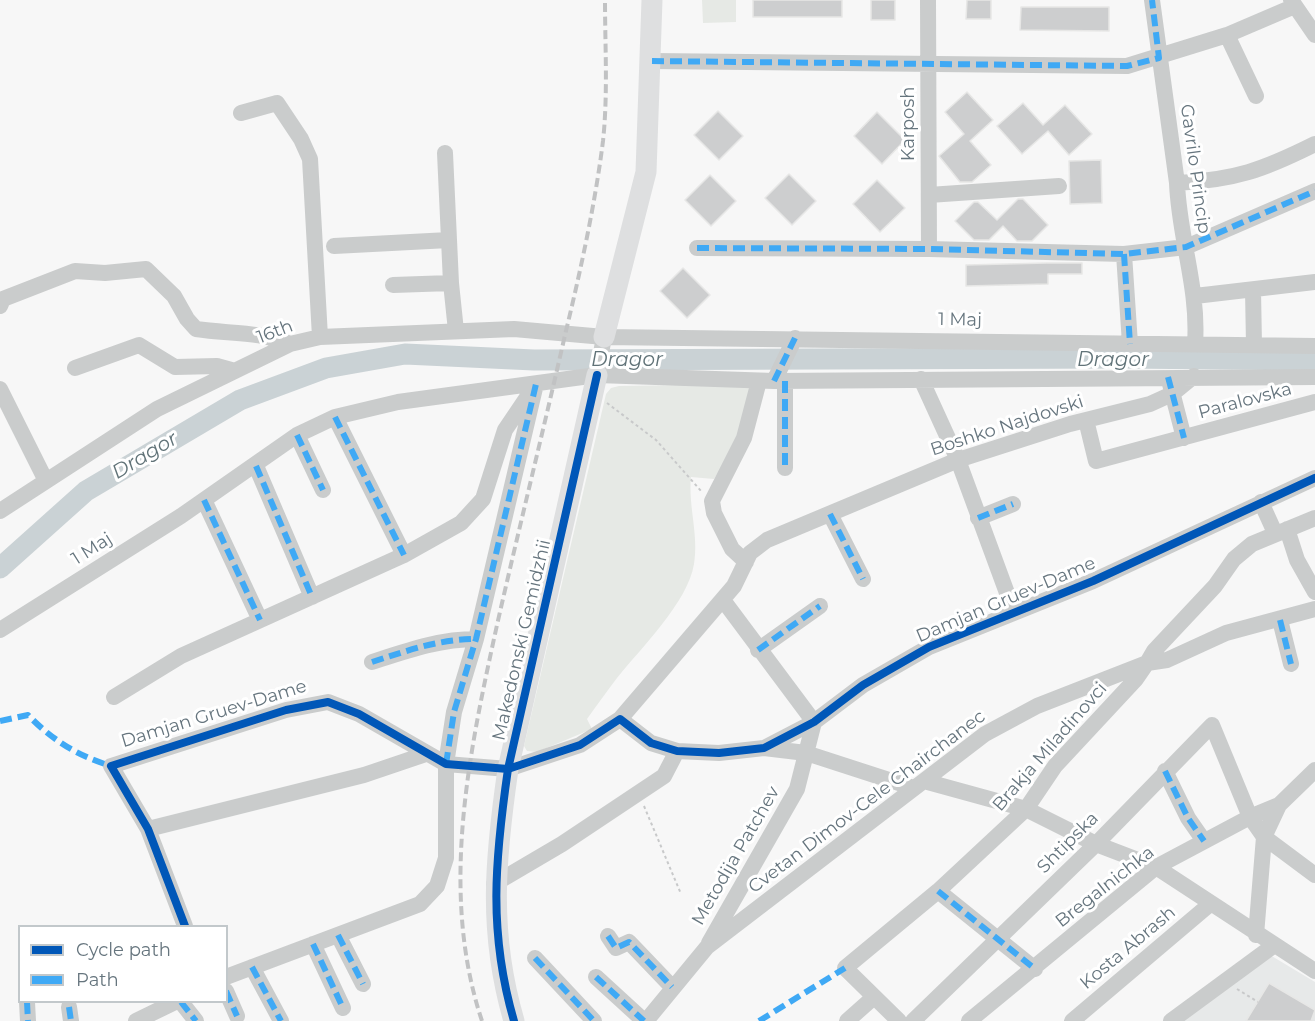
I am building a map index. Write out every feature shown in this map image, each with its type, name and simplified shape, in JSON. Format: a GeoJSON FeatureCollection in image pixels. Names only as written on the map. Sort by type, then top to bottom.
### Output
{"type":"FeatureCollection","features":[{"type":"Feature","properties":{"kind":"main road"},"geometry":{"type":"LineString","coordinates":[[604,337],[645,172],[652,61],[652,0]]}},
{"type":"Feature","properties":{"kind":"main road","name":"Makedonski Gemidzhii"},"geometry":{"type":"LineString","coordinates":[[514,1021],[506,992],[496,931],[494,884],[508,769],[595,384]]}},
{"type":"Feature","properties":{"kind":"street","name":"Karposh"},"geometry":{"type":"LineString","coordinates":[[928,0],[929,249]]}},
{"type":"Feature","properties":{"kind":"street","name":"Gavrilo Princip"},"geometry":{"type":"LineString","coordinates":[[1152,0],[1177,183],[1178,212],[1195,296],[1195,344]]}},
{"type":"Feature","properties":{"kind":"street"},"geometry":{"type":"LineString","coordinates":[[652,61],[1127,66],[1159,58],[1227,34],[1293,3],[1315,35]]}},
{"type":"Feature","properties":{"kind":"street"},"geometry":{"type":"LineString","coordinates":[[1227,34],[1256,96]]}},
{"type":"Feature","properties":{"kind":"street"},"geometry":{"type":"LineString","coordinates":[[241,113],[277,103],[301,139],[310,159],[320,337]]}},
{"type":"Feature","properties":{"kind":"street"},"geometry":{"type":"LineString","coordinates":[[1177,183],[1221,181],[1258,170],[1315,144]]}},
{"type":"Feature","properties":{"kind":"street"},"geometry":{"type":"LineString","coordinates":[[444,153],[456,331]]}},
{"type":"Feature","properties":{"kind":"street"},"geometry":{"type":"LineString","coordinates":[[929,195],[1059,186]]}},
{"type":"Feature","properties":{"kind":"street"},"geometry":{"type":"LineString","coordinates":[[698,248],[929,249],[1124,254],[1186,247],[1315,191]]}},
{"type":"Feature","properties":{"kind":"street"},"geometry":{"type":"LineString","coordinates":[[334,246],[449,240]]}},
{"type":"Feature","properties":{"kind":"street"},"geometry":{"type":"LineString","coordinates":[[1124,254],[1130,344]]}},
{"type":"Feature","properties":{"kind":"street"},"geometry":{"type":"LineString","coordinates":[[0,306],[3,299],[75,271],[105,273],[146,269],[174,296],[187,319],[196,329],[249,332],[271,336],[290,344]]}},
{"type":"Feature","properties":{"kind":"street"},"geometry":{"type":"LineString","coordinates":[[1195,296],[1315,282]]}},
{"type":"Feature","properties":{"kind":"street"},"geometry":{"type":"LineString","coordinates":[[393,285],[451,283]]}},
{"type":"Feature","properties":{"kind":"street"},"geometry":{"type":"LineString","coordinates":[[1253,290],[1254,345]]}},
{"type":"Feature","properties":{"kind":"street","name":"16th"},"geometry":{"type":"LineString","coordinates":[[0,511],[157,409],[290,344],[320,337],[514,329],[604,337]]}},
{"type":"Feature","properties":{"kind":"street"},"geometry":{"type":"LineString","coordinates":[[595,384],[604,337]]}},
{"type":"Feature","properties":{"kind":"street","name":"1 Maj"},"geometry":{"type":"LineString","coordinates":[[604,337],[793,342],[1315,346]]}},
{"type":"Feature","properties":{"kind":"street"},"geometry":{"type":"LineString","coordinates":[[746,562],[732,549],[712,505],[793,342]]}},
{"type":"Feature","properties":{"kind":"street"},"geometry":{"type":"LineString","coordinates":[[75,368],[139,345],[175,367],[217,366],[235,371]]}},
{"type":"Feature","properties":{"kind":"street","name":"Paralovska"},"geometry":{"type":"LineString","coordinates":[[1168,376],[1184,438]]}},
{"type":"Feature","properties":{"kind":"street","name":"Boshko Najdovski"},"geometry":{"type":"LineString","coordinates":[[620,719],[690,634],[734,586],[750,553],[767,540],[958,460],[1086,420],[1149,404],[1172,394],[1194,376]]}},
{"type":"Feature","properties":{"kind":"street","name":"1 Maj"},"geometry":{"type":"LineString","coordinates":[[0,630],[256,466],[297,435],[335,417],[398,402],[536,384],[774,379],[1315,377]]}},
{"type":"Feature","properties":{"kind":"street"},"geometry":{"type":"LineString","coordinates":[[774,379],[785,468]]}},
{"type":"Feature","properties":{"kind":"street"},"geometry":{"type":"LineString","coordinates":[[921,379],[958,460],[1014,612]]}},
{"type":"Feature","properties":{"kind":"street"},"geometry":{"type":"LineString","coordinates":[[114,697],[181,656],[404,555],[461,523],[483,499],[505,430],[536,384]]}},
{"type":"Feature","properties":{"kind":"street"},"geometry":{"type":"LineString","coordinates":[[228,976],[420,904],[437,886],[446,858],[446,764],[454,712],[476,639],[536,384]]}},
{"type":"Feature","properties":{"kind":"street"},"geometry":{"type":"LineString","coordinates":[[0,389],[46,481]]}},
{"type":"Feature","properties":{"kind":"street","name":"Paralovska"},"geometry":{"type":"LineString","coordinates":[[1086,420],[1096,461],[1315,402]]}},
{"type":"Feature","properties":{"kind":"street"},"geometry":{"type":"LineString","coordinates":[[335,417],[404,555]]}},
{"type":"Feature","properties":{"kind":"street"},"geometry":{"type":"LineString","coordinates":[[297,435],[322,490]]}},
{"type":"Feature","properties":{"kind":"street"},"geometry":{"type":"LineString","coordinates":[[256,466],[312,597]]}},
{"type":"Feature","properties":{"kind":"street","name":"Damjan Gruev-Dame"},"geometry":{"type":"LineString","coordinates":[[184,925],[148,829],[111,766],[286,710],[328,702],[359,714],[446,764],[508,769],[580,745],[620,719],[651,743],[677,751],[719,753],[764,748],[814,722],[863,685],[929,647],[1093,581],[1315,478]]}},
{"type":"Feature","properties":{"kind":"street"},"geometry":{"type":"LineString","coordinates":[[204,500],[260,620]]}},
{"type":"Feature","properties":{"kind":"street"},"geometry":{"type":"LineString","coordinates":[[1261,502],[1281,531],[1315,592]]}},
{"type":"Feature","properties":{"kind":"street"},"geometry":{"type":"LineString","coordinates":[[978,518],[1013,504]]}},
{"type":"Feature","properties":{"kind":"street"},"geometry":{"type":"LineString","coordinates":[[830,514],[863,579]]}},
{"type":"Feature","properties":{"kind":"street"},"geometry":{"type":"LineString","coordinates":[[1147,663],[1154,651],[1215,585],[1234,559],[1252,544],[1315,518]]}},
{"type":"Feature","properties":{"kind":"street"},"geometry":{"type":"LineString","coordinates":[[723,600],[758,650],[814,722]]}},
{"type":"Feature","properties":{"kind":"street"},"geometry":{"type":"LineString","coordinates":[[758,650],[820,606]]}},
{"type":"Feature","properties":{"kind":"street"},"geometry":{"type":"LineString","coordinates":[[1147,663],[1167,660],[1226,633],[1315,609]]}},
{"type":"Feature","properties":{"kind":"street"},"geometry":{"type":"LineString","coordinates":[[1280,620],[1291,664]]}},
{"type":"Feature","properties":{"kind":"street"},"geometry":{"type":"LineString","coordinates":[[372,662],[420,646],[456,639],[476,639]]}},
{"type":"Feature","properties":{"kind":"street","name":"Cvetan Dimov-Cele Chairchanec"},"geometry":{"type":"LineString","coordinates":[[596,976],[645,1021],[730,922],[985,734],[1037,706],[1147,663]]}},
{"type":"Feature","properties":{"kind":"street","name":"Brakja Miladinovci"},"geometry":{"type":"LineString","coordinates":[[874,997],[845,968],[938,891],[1026,809],[1055,766],[1136,679],[1147,663]]}},
{"type":"Feature","properties":{"kind":"street","name":"Metodija Patchev"},"geometry":{"type":"LineString","coordinates":[[730,922],[797,789],[814,722]]}},
{"type":"Feature","properties":{"kind":"street","name":"Shtipska"},"geometry":{"type":"LineString","coordinates":[[913,1021],[1096,844],[1212,725],[1250,817]]}},
{"type":"Feature","properties":{"kind":"street"},"geometry":{"type":"LineString","coordinates":[[764,748],[806,753],[919,784],[1026,809],[1096,844],[1156,867],[1209,905],[1315,971]]}},
{"type":"Feature","properties":{"kind":"street"},"geometry":{"type":"LineString","coordinates":[[494,884],[562,844],[664,776],[677,751]]}},
{"type":"Feature","properties":{"kind":"street"},"geometry":{"type":"LineString","coordinates":[[148,829],[364,775],[426,754]]}},
{"type":"Feature","properties":{"kind":"street","name":"Bregalnichka"},"geometry":{"type":"LineString","coordinates":[[1256,935],[1264,837],[1279,805],[1315,770]]}},
{"type":"Feature","properties":{"kind":"street"},"geometry":{"type":"LineString","coordinates":[[1165,771],[1188,818],[1204,842]]}},
{"type":"Feature","properties":{"kind":"street","name":"Bregalnichka"},"geometry":{"type":"LineString","coordinates":[[969,1021],[1035,969],[1156,867],[1250,817],[1279,805]]}},
{"type":"Feature","properties":{"kind":"street"},"geometry":{"type":"LineString","coordinates":[[1250,817],[1264,837],[1315,874]]}},
{"type":"Feature","properties":{"kind":"street"},"geometry":{"type":"LineString","coordinates":[[938,891],[995,940],[1035,969]]}},
{"type":"Feature","properties":{"kind":"street","name":"Kosta Abrash"},"geometry":{"type":"LineString","coordinates":[[1072,1021],[1209,905]]}},
{"type":"Feature","properties":{"kind":"street"},"geometry":{"type":"LineString","coordinates":[[338,935],[363,984]]}},
{"type":"Feature","properties":{"kind":"street"},"geometry":{"type":"LineString","coordinates":[[608,936],[616,948],[628,942],[672,987]]}},
{"type":"Feature","properties":{"kind":"street"},"geometry":{"type":"LineString","coordinates":[[313,944],[343,1008]]}},
{"type":"Feature","properties":{"kind":"street"},"geometry":{"type":"LineString","coordinates":[[1171,1021],[1272,946]]}},
{"type":"Feature","properties":{"kind":"street"},"geometry":{"type":"LineString","coordinates":[[536,958],[594,1021]]}},
{"type":"Feature","properties":{"kind":"street"},"geometry":{"type":"LineString","coordinates":[[252,967],[281,1021]]}},
{"type":"Feature","properties":{"kind":"street"},"geometry":{"type":"LineString","coordinates":[[228,996],[237,1016]]}},
{"type":"Feature","properties":{"kind":"street"},"geometry":{"type":"LineString","coordinates":[[847,1021],[874,997],[899,1021]]}},
{"type":"Feature","properties":{"kind":"street"},"geometry":{"type":"LineString","coordinates":[[27,1003],[28,1021]]}},
{"type":"Feature","properties":{"kind":"street"},"geometry":{"type":"LineString","coordinates":[[136,1021],[173,1003]]}},
{"type":"Feature","properties":{"kind":"street"},"geometry":{"type":"LineString","coordinates":[[182,1003],[196,1021]]}},
{"type":"Feature","properties":{"kind":"path"},"geometry":{"type":"LineString","coordinates":[[595,384],[656,440],[691,477],[712,505]]}},
{"type":"Feature","properties":{"kind":"path"},"geometry":{"type":"LineString","coordinates":[[638,793],[681,894]]}},
{"type":"Feature","properties":{"kind":"path"},"geometry":{"type":"LineString","coordinates":[[1226,980],[1258,1002]]}},
{"type":"Feature","properties":{"kind":"shaded area"},"geometry":{"type":"Polygon","coordinates":[[[702,0],[736,0],[736,22],[703,23],[702,0]]]}},
{"type":"Feature","properties":{"kind":"shaded area"},"geometry":{"type":"Polygon","coordinates":[[[746,384],[750,389],[738,440],[714,479],[691,477],[695,553],[690,579],[683,594],[587,719],[592,729],[537,752],[527,751],[524,746],[606,394],[611,388],[619,386],[746,384]]]}},
{"type":"Feature","properties":{"kind":"shaded area"},"geometry":{"type":"Polygon","coordinates":[[[1270,955],[1315,982],[1315,1021],[1183,1021],[1270,955]]]}},
{"type":"Feature","properties":{"kind":"building"},"geometry":{"type":"Polygon","coordinates":[[[753,0],[842,0],[842,17],[753,17],[753,0]]]}},
{"type":"Feature","properties":{"kind":"building"},"geometry":{"type":"Polygon","coordinates":[[[871,0],[895,0],[895,20],[871,20],[871,0]]]}},
{"type":"Feature","properties":{"kind":"building"},"geometry":{"type":"Polygon","coordinates":[[[967,0],[991,0],[991,19],[966,19],[967,0]]]}},
{"type":"Feature","properties":{"kind":"building"},"geometry":{"type":"Polygon","coordinates":[[[1021,7],[1109,7],[1109,31],[1020,30],[1021,7]]]}},
{"type":"Feature","properties":{"kind":"building"},"geometry":{"type":"Polygon","coordinates":[[[967,92],[993,120],[970,141],[991,165],[972,182],[960,182],[939,156],[964,134],[945,112],[967,92]]]}},
{"type":"Feature","properties":{"kind":"building"},"geometry":{"type":"Polygon","coordinates":[[[1023,103],[1043,125],[1065,105],[1092,134],[1069,155],[1048,131],[1022,154],[997,126],[1023,103]]]}},
{"type":"Feature","properties":{"kind":"building"},"geometry":{"type":"Polygon","coordinates":[[[718,111],[743,136],[719,160],[694,135],[718,111]]]}},
{"type":"Feature","properties":{"kind":"building"},"geometry":{"type":"Polygon","coordinates":[[[877,112],[905,140],[882,164],[854,136],[877,112]]]}},
{"type":"Feature","properties":{"kind":"building"},"geometry":{"type":"Polygon","coordinates":[[[1101,160],[1102,203],[1070,204],[1069,161],[1101,160]]]}},
{"type":"Feature","properties":{"kind":"building"},"geometry":{"type":"Polygon","coordinates":[[[789,174],[816,201],[792,225],[765,198],[789,174]]]}},
{"type":"Feature","properties":{"kind":"building"},"geometry":{"type":"Polygon","coordinates":[[[710,175],[736,201],[711,226],[685,200],[710,175]]]}},
{"type":"Feature","properties":{"kind":"building"},"geometry":{"type":"Polygon","coordinates":[[[877,180],[905,208],[880,232],[853,204],[877,180]]]}},
{"type":"Feature","properties":{"kind":"building"},"geometry":{"type":"Polygon","coordinates":[[[1018,199],[1023,199],[1048,225],[1032,241],[1017,241],[1003,226],[989,240],[974,240],[955,221],[974,202],[978,202],[997,220],[1018,199]]]}},
{"type":"Feature","properties":{"kind":"building"},"geometry":{"type":"Polygon","coordinates":[[[1082,263],[1082,274],[1048,274],[1048,284],[966,286],[966,265],[1082,263]]]}},
{"type":"Feature","properties":{"kind":"building"},"geometry":{"type":"Polygon","coordinates":[[[683,268],[710,295],[687,318],[660,291],[683,268]]]}},
{"type":"Feature","properties":{"kind":"building"},"geometry":{"type":"Polygon","coordinates":[[[1269,983],[1315,1010],[1311,1021],[1246,1021],[1269,983]]]}},
{"type":"Feature","properties":{"kind":"waterway","name":"Dragor"},"geometry":{"type":"LineString","coordinates":[[0,568],[86,491],[240,400],[326,368],[405,354],[534,360],[1124,358],[1315,360]]}},
{"type":"Feature","properties":{"kind":"railway"},"geometry":{"type":"LineString","coordinates":[[482,1021],[469,972],[462,923],[460,873],[469,773],[497,625],[576,288],[596,190],[605,106],[605,0]]}},
{"type":"Feature","properties":{"kind":"marked path"},"geometry":{"type":"LineString","coordinates":[[652,61],[1127,66],[1159,58],[1152,0]]}},
{"type":"Feature","properties":{"kind":"marked path"},"geometry":{"type":"LineString","coordinates":[[697,248],[929,249],[1124,254],[1186,247],[1315,191]]}},
{"type":"Feature","properties":{"kind":"marked path"},"geometry":{"type":"LineString","coordinates":[[1124,254],[1130,344]]}},
{"type":"Feature","properties":{"kind":"marked path"},"geometry":{"type":"LineString","coordinates":[[774,381],[795,338]]}},
{"type":"Feature","properties":{"kind":"marked path"},"geometry":{"type":"LineString","coordinates":[[1168,377],[1184,438]]}},
{"type":"Feature","properties":{"kind":"marked path"},"geometry":{"type":"LineString","coordinates":[[785,381],[785,468]]}},
{"type":"Feature","properties":{"kind":"marked path"},"geometry":{"type":"LineString","coordinates":[[446,764],[454,712],[476,639],[536,384]]}},
{"type":"Feature","properties":{"kind":"marked path"},"geometry":{"type":"LineString","coordinates":[[335,417],[404,555]]}},
{"type":"Feature","properties":{"kind":"marked path"},"geometry":{"type":"LineString","coordinates":[[297,435],[323,490]]}},
{"type":"Feature","properties":{"kind":"marked path"},"geometry":{"type":"LineString","coordinates":[[256,466],[312,597]]}},
{"type":"Feature","properties":{"kind":"marked path"},"geometry":{"type":"LineString","coordinates":[[204,500],[260,620]]}},
{"type":"Feature","properties":{"kind":"marked path"},"geometry":{"type":"LineString","coordinates":[[978,518],[1013,504]]}},
{"type":"Feature","properties":{"kind":"marked path"},"geometry":{"type":"LineString","coordinates":[[830,514],[863,579]]}},
{"type":"Feature","properties":{"kind":"marked path"},"geometry":{"type":"LineString","coordinates":[[758,650],[820,606]]}},
{"type":"Feature","properties":{"kind":"marked path"},"geometry":{"type":"LineString","coordinates":[[1280,620],[1291,664]]}},
{"type":"Feature","properties":{"kind":"marked path"},"geometry":{"type":"LineString","coordinates":[[372,662],[436,643],[476,639]]}},
{"type":"Feature","properties":{"kind":"marked path"},"geometry":{"type":"LineString","coordinates":[[0,721],[28,715],[66,746],[111,766]]}},
{"type":"Feature","properties":{"kind":"marked path"},"geometry":{"type":"LineString","coordinates":[[1165,771],[1188,818],[1204,841]]}},
{"type":"Feature","properties":{"kind":"marked path"},"geometry":{"type":"LineString","coordinates":[[938,891],[1035,969]]}},
{"type":"Feature","properties":{"kind":"marked path"},"geometry":{"type":"LineString","coordinates":[[338,935],[363,984]]}},
{"type":"Feature","properties":{"kind":"marked path"},"geometry":{"type":"LineString","coordinates":[[608,936],[616,948],[629,942],[672,987]]}},
{"type":"Feature","properties":{"kind":"marked path"},"geometry":{"type":"LineString","coordinates":[[313,944],[343,1008]]}},
{"type":"Feature","properties":{"kind":"marked path"},"geometry":{"type":"LineString","coordinates":[[535,958],[594,1021]]}},
{"type":"Feature","properties":{"kind":"marked path"},"geometry":{"type":"LineString","coordinates":[[252,967],[281,1021]]}},
{"type":"Feature","properties":{"kind":"marked path"},"geometry":{"type":"LineString","coordinates":[[759,1021],[845,968]]}},
{"type":"Feature","properties":{"kind":"marked path"},"geometry":{"type":"LineString","coordinates":[[596,977],[644,1021]]}},
{"type":"Feature","properties":{"kind":"marked path"},"geometry":{"type":"LineString","coordinates":[[228,996],[237,1016]]}},
{"type":"Feature","properties":{"kind":"marked path"},"geometry":{"type":"LineString","coordinates":[[27,1003],[28,1021]]}},
{"type":"Feature","properties":{"kind":"marked path"},"geometry":{"type":"LineString","coordinates":[[182,1003],[196,1021]]}},
{"type":"Feature","properties":{"kind":"marked path"},"geometry":{"type":"LineString","coordinates":[[69,1007],[71,1021]]}},
{"type":"Feature","properties":{"kind":"cycle path"},"geometry":{"type":"LineString","coordinates":[[514,1021],[500,957],[497,926],[497,865],[503,802],[508,769],[597,375]]}},
{"type":"Feature","properties":{"kind":"cycle path"},"geometry":{"type":"LineString","coordinates":[[185,925],[148,829],[111,766],[286,710],[328,702],[359,714],[446,764],[508,769],[580,745],[620,719],[651,743],[677,751],[719,753],[764,748],[814,722],[863,685],[929,647],[1093,581],[1315,478]]}}]}
